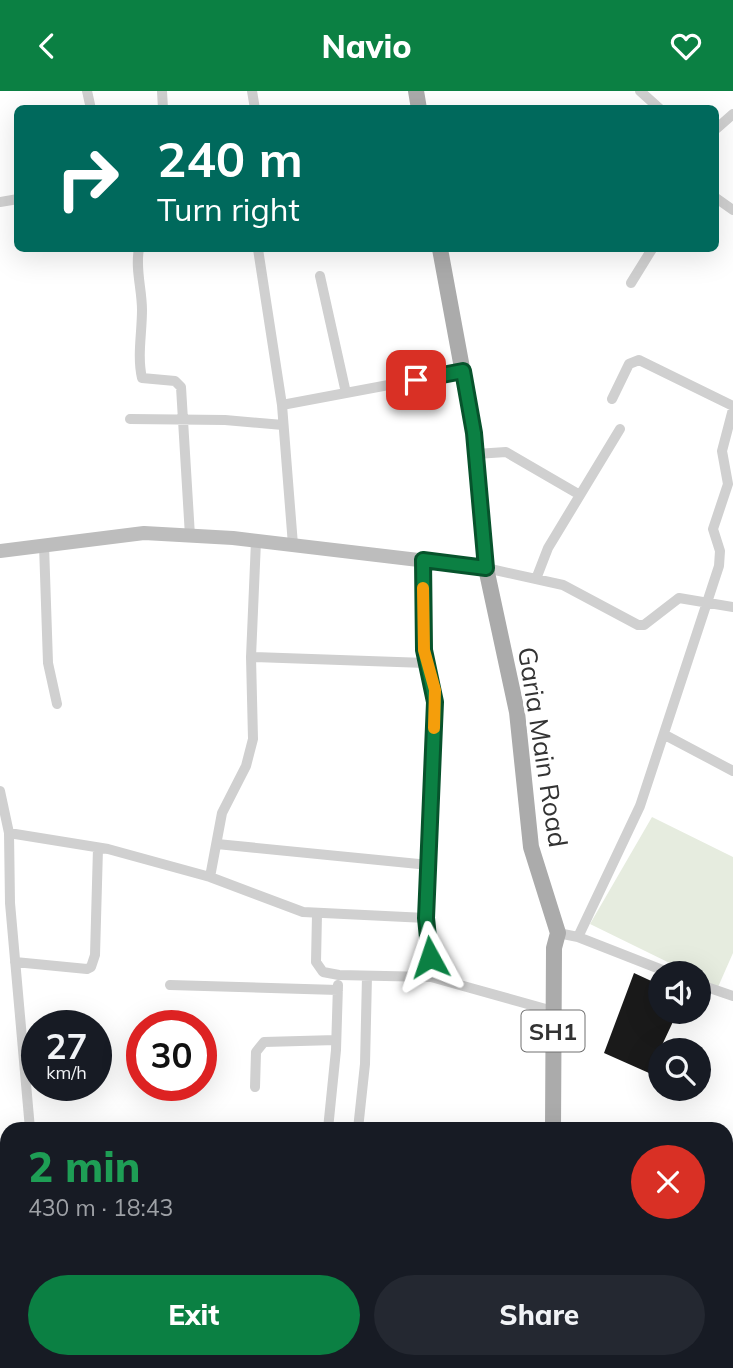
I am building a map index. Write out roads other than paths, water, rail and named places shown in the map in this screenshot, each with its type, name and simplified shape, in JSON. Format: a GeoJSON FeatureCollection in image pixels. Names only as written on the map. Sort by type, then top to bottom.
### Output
{"type":"FeatureCollection","features":[{"type":"Feature","properties":{"kind":"main road","name":"Garia Main Road"},"geometry":{"type":"LineString","coordinates":[[441,252],[476,454],[486,568],[517,712],[531,848],[558,933],[554,948],[553,1122]]}},
{"type":"Feature","properties":{"kind":"main road"},"geometry":{"type":"LineString","coordinates":[[0,551],[144,533],[256,541],[486,568]]}},
{"type":"Feature","properties":{"kind":"street"},"geometry":{"type":"LineString","coordinates":[[640,91],[656,105]]}},
{"type":"Feature","properties":{"kind":"street"},"geometry":{"type":"LineString","coordinates":[[719,126],[733,114]]}},
{"type":"Feature","properties":{"kind":"street"},"geometry":{"type":"LineString","coordinates":[[138,252],[136,261],[142,309],[139,363],[142,378],[175,381],[181,387],[190,536]]}},
{"type":"Feature","properties":{"kind":"street"},"geometry":{"type":"LineString","coordinates":[[258,252],[282,405],[293,545]]}},
{"type":"Feature","properties":{"kind":"street"},"geometry":{"type":"LineString","coordinates":[[631,283],[650,252]]}},
{"type":"Feature","properties":{"kind":"street"},"geometry":{"type":"LineString","coordinates":[[320,276],[346,393]]}},
{"type":"Feature","properties":{"kind":"street"},"geometry":{"type":"LineString","coordinates":[[579,937],[640,806],[721,559],[713,529],[728,484],[722,451],[733,407],[639,360],[629,364],[612,399]]}},
{"type":"Feature","properties":{"kind":"street"},"geometry":{"type":"LineString","coordinates":[[282,405],[463,371]]}},
{"type":"Feature","properties":{"kind":"street"},"geometry":{"type":"LineString","coordinates":[[130,419],[184,419],[283,425]]}},
{"type":"Feature","properties":{"kind":"street"},"geometry":{"type":"LineString","coordinates":[[536,579],[548,548],[620,429]]}},
{"type":"Feature","properties":{"kind":"street"},"geometry":{"type":"LineString","coordinates":[[476,454],[506,452],[580,495]]}},
{"type":"Feature","properties":{"kind":"street"},"geometry":{"type":"LineString","coordinates":[[210,877],[222,813],[246,766],[253,739],[251,657],[256,541]]}},
{"type":"Feature","properties":{"kind":"street"},"geometry":{"type":"LineString","coordinates":[[44,545],[48,663],[57,704]]}},
{"type":"Feature","properties":{"kind":"street"},"geometry":{"type":"LineString","coordinates":[[423,560],[426,663],[433,680],[435,702],[426,918],[431,977]]}},
{"type":"Feature","properties":{"kind":"street"},"geometry":{"type":"LineString","coordinates":[[486,568],[578,591],[638,625],[644,625],[679,598],[733,607]]}},
{"type":"Feature","properties":{"kind":"street"},"geometry":{"type":"LineString","coordinates":[[251,657],[426,663]]}},
{"type":"Feature","properties":{"kind":"street"},"geometry":{"type":"LineString","coordinates":[[665,735],[733,771]]}},
{"type":"Feature","properties":{"kind":"street"},"geometry":{"type":"LineString","coordinates":[[0,791],[9,833],[5,904],[15,962],[29,1122]]}},
{"type":"Feature","properties":{"kind":"street"},"geometry":{"type":"LineString","coordinates":[[9,833],[98,848],[210,877],[291,909],[317,914],[426,918]]}},
{"type":"Feature","properties":{"kind":"street"},"geometry":{"type":"LineString","coordinates":[[217,844],[429,865]]}},
{"type":"Feature","properties":{"kind":"street"},"geometry":{"type":"LineString","coordinates":[[15,962],[87,969],[94,963],[98,848]]}},
{"type":"Feature","properties":{"kind":"street"},"geometry":{"type":"LineString","coordinates":[[317,914],[316,962],[323,972],[339,975],[431,977],[553,1011]]}},
{"type":"Feature","properties":{"kind":"street"},"geometry":{"type":"LineString","coordinates":[[558,933],[579,937],[648,964]]}},
{"type":"Feature","properties":{"kind":"street"},"geometry":{"type":"LineString","coordinates":[[329,1122],[339,975]]}},
{"type":"Feature","properties":{"kind":"street"},"geometry":{"type":"LineString","coordinates":[[359,1122],[365,1064],[367,976]]}},
{"type":"Feature","properties":{"kind":"street"},"geometry":{"type":"LineString","coordinates":[[170,985],[338,990]]}},
{"type":"Feature","properties":{"kind":"street"},"geometry":{"type":"LineString","coordinates":[[711,988],[733,996]]}},
{"type":"Feature","properties":{"kind":"street"},"geometry":{"type":"LineString","coordinates":[[255,1087],[256,1052],[264,1042],[336,1040]]}}]}
